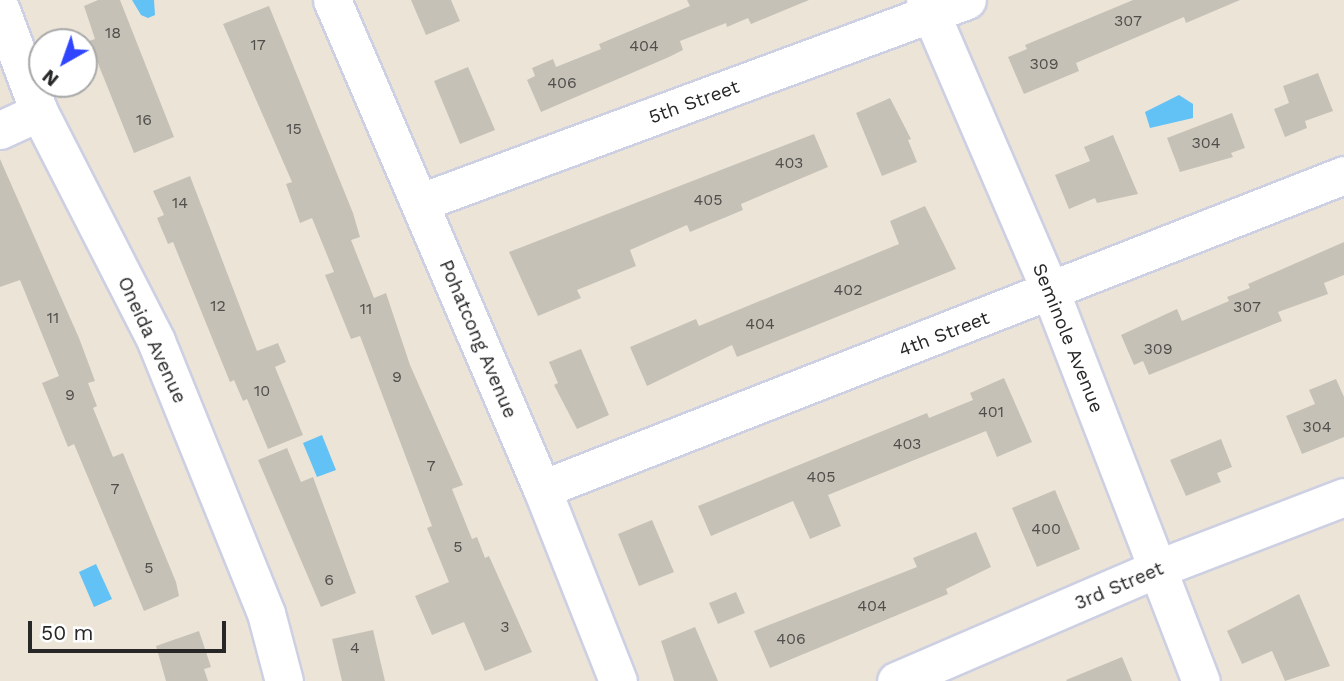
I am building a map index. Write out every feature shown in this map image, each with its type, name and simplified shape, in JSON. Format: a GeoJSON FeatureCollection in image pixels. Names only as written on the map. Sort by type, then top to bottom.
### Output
{"type":"FeatureCollection","features":[{"type":"Feature","properties":{"kind":"street","name":"Pohatcong Avenue"},"geometry":{"type":"LineString","coordinates":[[332,0],[542,489],[618,681]]}},
{"type":"Feature","properties":{"kind":"street","name":"5th Street"},"geometry":{"type":"LineString","coordinates":[[421,202],[928,7],[967,0]]}},
{"type":"Feature","properties":{"kind":"street","name":"Seminole Avenue"},"geometry":{"type":"LineString","coordinates":[[928,7],[1051,293],[1201,681]]}},
{"type":"Feature","properties":{"kind":"street","name":"Oneida Avenue"},"geometry":{"type":"LineString","coordinates":[[0,8],[39,113],[156,341],[266,613],[284,681]]}},
{"type":"Feature","properties":{"kind":"street"},"geometry":{"type":"LineString","coordinates":[[0,130],[39,113]]}},
{"type":"Feature","properties":{"kind":"street","name":"4th Street"},"geometry":{"type":"LineString","coordinates":[[542,489],[1051,293],[1344,175]]}},
{"type":"Feature","properties":{"kind":"street","name":"3rd Street"},"geometry":{"type":"LineString","coordinates":[[896,681],[1159,568],[1344,497]]}},
{"type":"Feature","properties":{"kind":"water"},"geometry":{"type":"Polygon","coordinates":[[[132,0],[154,0],[155,15],[148,18],[141,15],[132,0]]]}},
{"type":"Feature","properties":{"kind":"water"},"geometry":{"type":"Polygon","coordinates":[[[1179,95],[1193,104],[1193,118],[1150,128],[1145,112],[1179,95]]]}},
{"type":"Feature","properties":{"kind":"water"},"geometry":{"type":"Polygon","coordinates":[[[322,435],[336,470],[317,477],[303,443],[322,435]]]}},
{"type":"Feature","properties":{"kind":"water"},"geometry":{"type":"Polygon","coordinates":[[[96,564],[112,599],[94,607],[79,572],[96,564]]]}},
{"type":"Feature","properties":{"kind":"building"},"geometry":{"type":"Polygon","coordinates":[[[98,0],[120,0],[174,137],[134,153],[98,63],[98,28],[91,28],[84,6],[98,0]]]}},
{"type":"Feature","properties":{"kind":"building"},"geometry":{"type":"Polygon","coordinates":[[[411,0],[451,0],[460,21],[426,35],[411,0]]]}},
{"type":"Feature","properties":{"kind":"building"},"geometry":{"type":"Polygon","coordinates":[[[687,0],[809,0],[751,24],[748,18],[727,27],[726,23],[680,41],[683,50],[541,112],[527,80],[535,76],[532,68],[553,59],[556,67],[601,49],[599,44],[690,6],[687,0]]]}},
{"type":"Feature","properties":{"kind":"building"},"geometry":{"type":"Polygon","coordinates":[[[1133,0],[1240,0],[1186,23],[1184,17],[1076,63],[1079,71],[1024,94],[1008,57],[1027,49],[1025,45],[1133,0]]]}},
{"type":"Feature","properties":{"kind":"building"},"geometry":{"type":"Polygon","coordinates":[[[269,6],[353,213],[360,237],[351,240],[374,298],[386,293],[410,365],[463,485],[452,489],[472,539],[477,537],[485,558],[489,556],[532,652],[485,671],[464,622],[432,635],[415,596],[449,582],[427,528],[432,526],[360,336],[351,339],[325,275],[334,272],[312,218],[300,223],[286,184],[292,182],[223,24],[269,6]]]}},
{"type":"Feature","properties":{"kind":"building"},"geometry":{"type":"Polygon","coordinates":[[[468,67],[495,130],[460,144],[434,81],[468,67]]]}},
{"type":"Feature","properties":{"kind":"building"},"geometry":{"type":"Polygon","coordinates":[[[1318,73],[1333,111],[1305,121],[1307,128],[1285,137],[1274,109],[1289,103],[1283,86],[1318,73]]]}},
{"type":"Feature","properties":{"kind":"building"},"geometry":{"type":"Polygon","coordinates":[[[890,98],[911,139],[908,140],[917,162],[882,176],[856,113],[890,98]]]}},
{"type":"Feature","properties":{"kind":"building"},"geometry":{"type":"Polygon","coordinates":[[[1232,113],[1245,148],[1231,153],[1233,157],[1180,172],[1167,138],[1232,113]]]}},
{"type":"Feature","properties":{"kind":"building"},"geometry":{"type":"Polygon","coordinates":[[[814,134],[828,167],[741,204],[743,210],[690,232],[687,225],[630,250],[636,266],[577,290],[581,298],[538,316],[509,252],[814,134]]]}},
{"type":"Feature","properties":{"kind":"building"},"geometry":{"type":"Polygon","coordinates":[[[1113,135],[1138,194],[1097,203],[1095,198],[1069,209],[1055,175],[1090,161],[1084,147],[1113,135]]]}},
{"type":"Feature","properties":{"kind":"building"},"geometry":{"type":"Polygon","coordinates":[[[0,159],[79,338],[95,381],[88,383],[97,406],[93,408],[113,457],[123,453],[176,582],[179,596],[144,611],[74,444],[68,447],[42,383],[59,376],[20,280],[0,287],[0,159]]]}},
{"type":"Feature","properties":{"kind":"building"},"geometry":{"type":"Polygon","coordinates":[[[190,176],[257,351],[278,343],[286,362],[275,367],[303,435],[268,449],[247,399],[243,401],[234,380],[230,382],[173,242],[168,244],[157,218],[164,215],[153,191],[190,176]]]}},
{"type":"Feature","properties":{"kind":"building"},"geometry":{"type":"Polygon","coordinates":[[[925,206],[956,269],[737,357],[732,345],[647,386],[630,347],[696,319],[699,326],[899,244],[890,221],[925,206]]]}},
{"type":"Feature","properties":{"kind":"building"},"geometry":{"type":"Polygon","coordinates":[[[1344,242],[1344,275],[1324,283],[1328,294],[1278,312],[1282,321],[1149,375],[1143,361],[1134,365],[1121,335],[1177,309],[1182,321],[1229,301],[1227,297],[1250,288],[1248,284],[1344,242]]]}},
{"type":"Feature","properties":{"kind":"building"},"geometry":{"type":"Polygon","coordinates":[[[581,349],[609,415],[577,429],[554,385],[558,383],[549,362],[581,349]]]}},
{"type":"Feature","properties":{"kind":"building"},"geometry":{"type":"Polygon","coordinates":[[[1004,378],[1032,442],[997,457],[986,431],[828,495],[841,526],[810,539],[793,501],[711,536],[698,506],[927,413],[929,418],[973,400],[970,393],[1004,378]]]}},
{"type":"Feature","properties":{"kind":"building"},"geometry":{"type":"Polygon","coordinates":[[[1336,379],[1344,397],[1344,437],[1302,454],[1286,416],[1315,404],[1309,390],[1336,379]]]}},
{"type":"Feature","properties":{"kind":"building"},"geometry":{"type":"Polygon","coordinates":[[[1221,439],[1232,467],[1217,473],[1221,482],[1186,496],[1170,460],[1221,439]]]}},
{"type":"Feature","properties":{"kind":"building"},"geometry":{"type":"Polygon","coordinates":[[[287,448],[301,482],[313,477],[356,593],[321,607],[258,460],[287,448]]]}},
{"type":"Feature","properties":{"kind":"building"},"geometry":{"type":"Polygon","coordinates":[[[1055,490],[1080,549],[1037,567],[1012,508],[1055,490]]]}},
{"type":"Feature","properties":{"kind":"building"},"geometry":{"type":"Polygon","coordinates":[[[652,520],[674,572],[639,586],[618,534],[652,520]]]}},
{"type":"Feature","properties":{"kind":"building"},"geometry":{"type":"Polygon","coordinates":[[[976,532],[991,567],[946,589],[948,594],[770,668],[754,631],[917,567],[913,558],[976,532]]]}},
{"type":"Feature","properties":{"kind":"building"},"geometry":{"type":"Polygon","coordinates":[[[736,592],[745,613],[718,624],[709,603],[736,592]]]}},
{"type":"Feature","properties":{"kind":"building"},"geometry":{"type":"Polygon","coordinates":[[[1299,594],[1330,666],[1285,681],[1272,651],[1242,664],[1227,631],[1299,594]]]}},
{"type":"Feature","properties":{"kind":"building"},"geometry":{"type":"Polygon","coordinates":[[[695,627],[718,681],[674,681],[661,641],[695,627]]]}},
{"type":"Feature","properties":{"kind":"building"},"geometry":{"type":"Polygon","coordinates":[[[373,630],[385,681],[342,681],[332,639],[373,630]]]}},
{"type":"Feature","properties":{"kind":"building"},"geometry":{"type":"Polygon","coordinates":[[[199,631],[211,667],[204,669],[208,681],[166,681],[156,646],[199,631]]]}},
{"type":"Feature","properties":{"kind":"building"},"geometry":{"type":"Polygon","coordinates":[[[1122,657],[1132,681],[1066,680],[1122,657]]]}}]}
